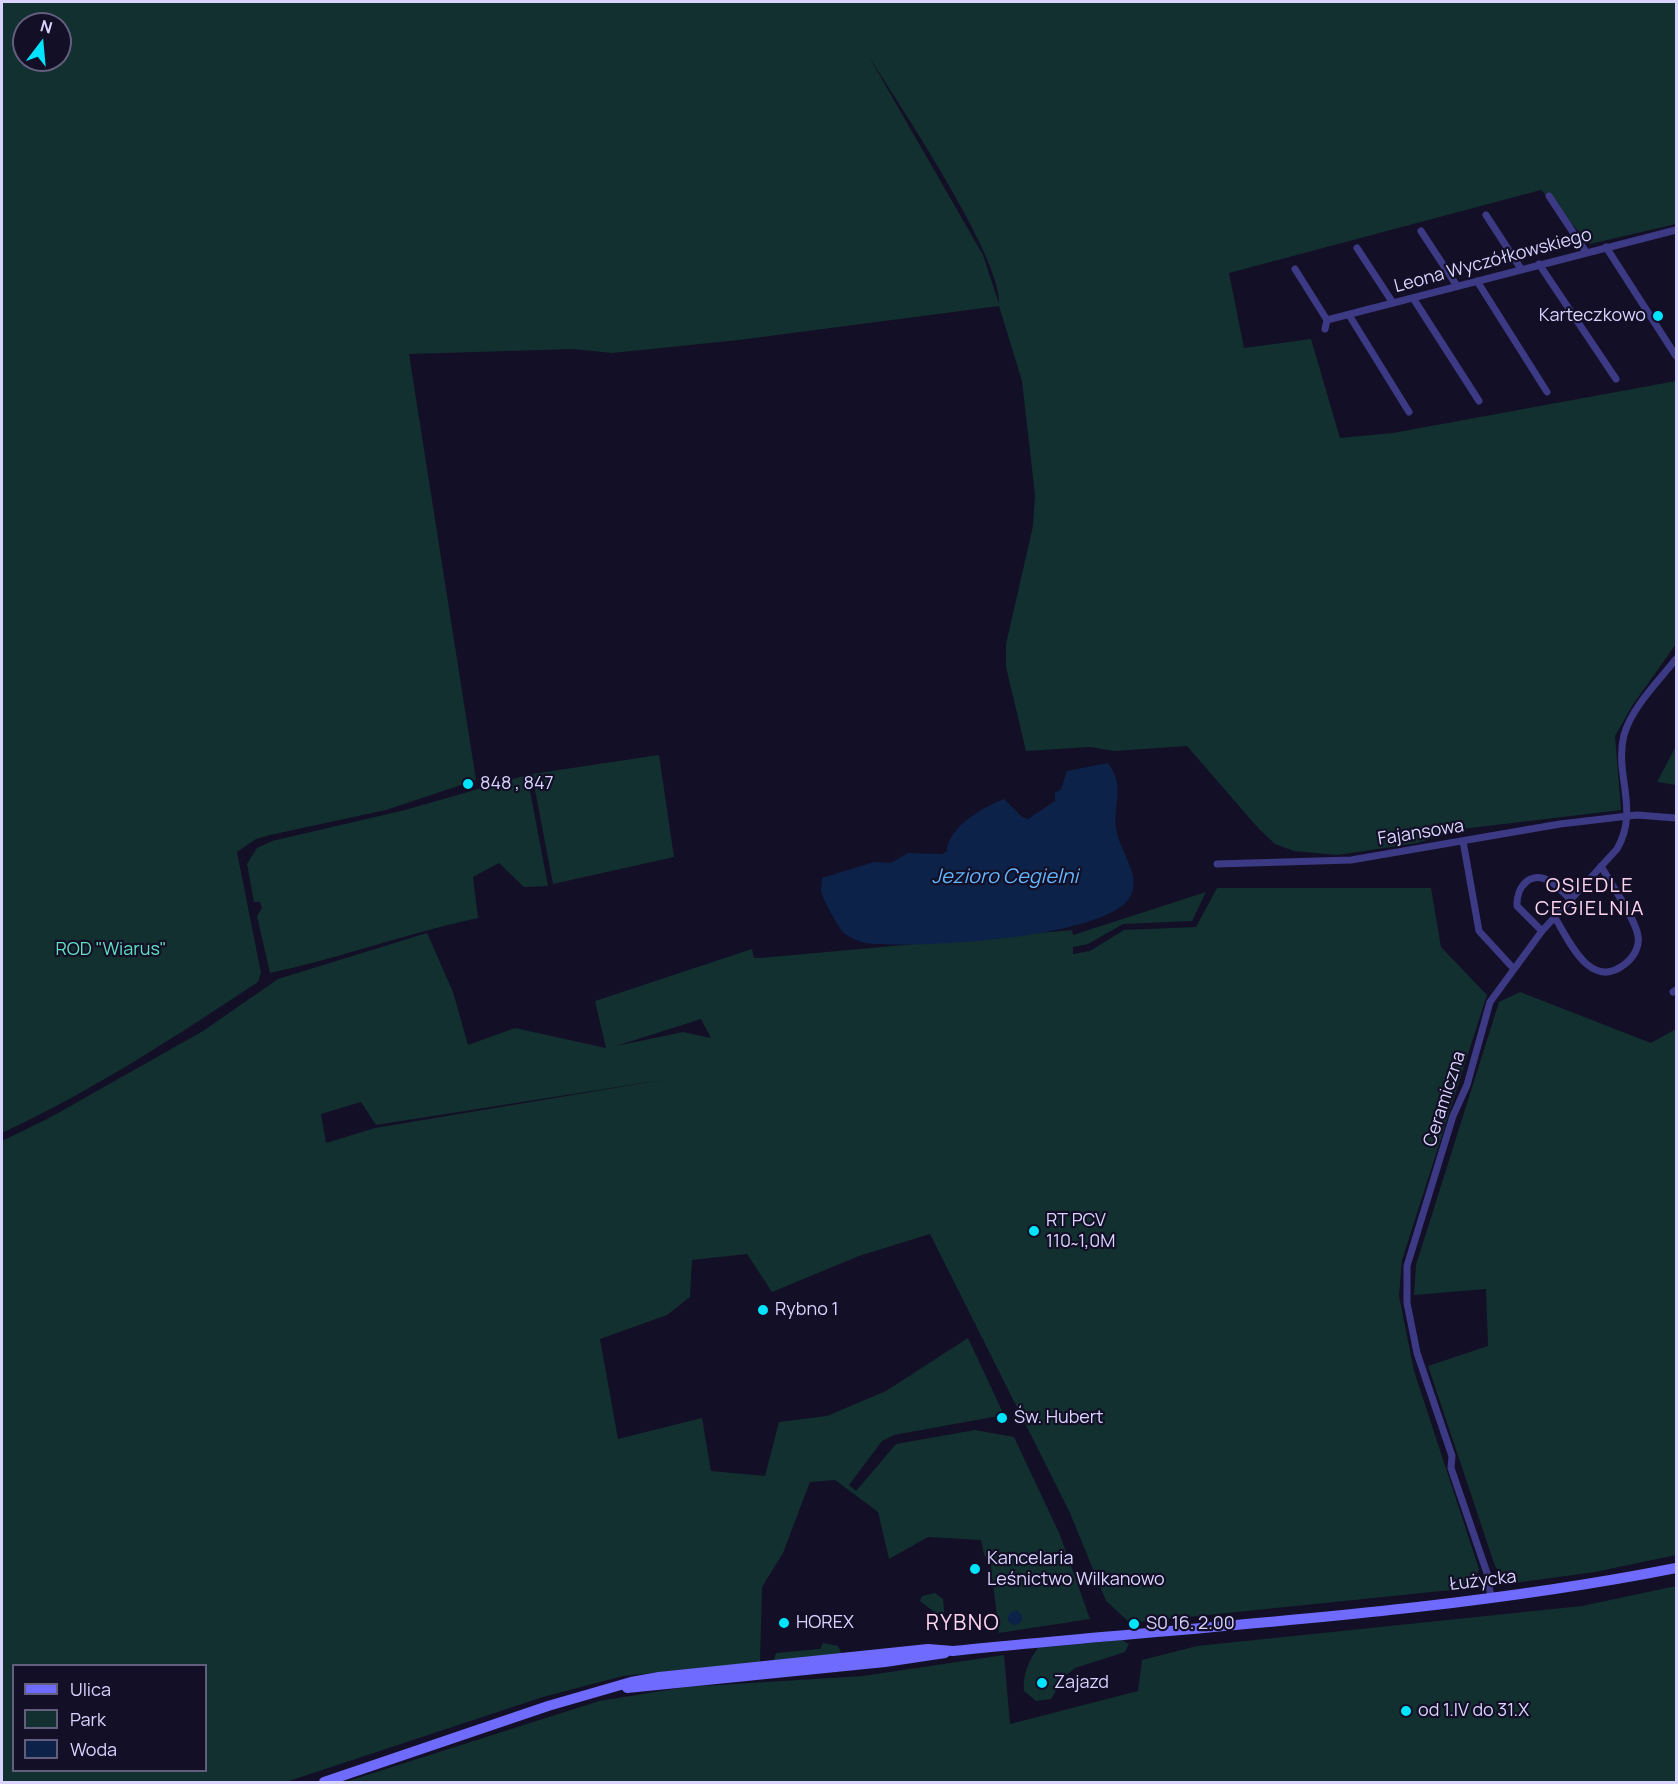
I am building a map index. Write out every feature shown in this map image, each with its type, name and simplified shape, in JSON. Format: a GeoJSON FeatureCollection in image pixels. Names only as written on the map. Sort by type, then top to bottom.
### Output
{"type":"FeatureCollection","features":[{"type":"Feature","properties":{"kind":"main road","name":"Łużycka"},"geometry":{"type":"LineString","coordinates":[[324,1782],[548,1706],[660,1677],[928,1649],[953,1651],[1491,1597],[1615,1580],[1677,1568]]}},
{"type":"Feature","properties":{"kind":"street"},"geometry":{"type":"LineString","coordinates":[[1549,196],[1586,252]]}},
{"type":"Feature","properties":{"kind":"street"},"geometry":{"type":"LineString","coordinates":[[1486,215],[1521,269]]}},
{"type":"Feature","properties":{"kind":"street"},"geometry":{"type":"LineString","coordinates":[[1421,231],[1457,286]]}},
{"type":"Feature","properties":{"kind":"street"},"geometry":{"type":"LineString","coordinates":[[1674,231],[1677,238]]}},
{"type":"Feature","properties":{"kind":"street","name":"Leona Wyczółkowskiego"},"geometry":{"type":"LineString","coordinates":[[1327,320],[1674,231]]}},
{"type":"Feature","properties":{"kind":"street"},"geometry":{"type":"LineString","coordinates":[[1606,247],[1677,356]]}},
{"type":"Feature","properties":{"kind":"street"},"geometry":{"type":"LineString","coordinates":[[1357,248],[1393,303]]}},
{"type":"Feature","properties":{"kind":"street"},"geometry":{"type":"LineString","coordinates":[[1539,264],[1616,379]]}},
{"type":"Feature","properties":{"kind":"street"},"geometry":{"type":"LineString","coordinates":[[1294,269],[1327,320],[1325,329]]}},
{"type":"Feature","properties":{"kind":"street"},"geometry":{"type":"LineString","coordinates":[[1477,281],[1547,392]]}},
{"type":"Feature","properties":{"kind":"street"},"geometry":{"type":"LineString","coordinates":[[1413,298],[1479,401]]}},
{"type":"Feature","properties":{"kind":"street"},"geometry":{"type":"LineString","coordinates":[[1348,315],[1409,412]]}},
{"type":"Feature","properties":{"kind":"street","name":"Ceramiczna"},"geometry":{"type":"LineString","coordinates":[[1491,1597],[1487,1573],[1451,1468],[1452,1456],[1421,1370],[1408,1308],[1407,1266],[1453,1116],[1467,1085],[1490,1002],[1513,968],[1554,916],[1623,839],[1629,816],[1623,738],[1629,721],[1677,659]]}},
{"type":"Feature","properties":{"kind":"street","name":"Fajansowa"},"geometry":{"type":"LineString","coordinates":[[1217,864],[1351,860],[1560,824],[1629,816],[1677,818]]}},
{"type":"Feature","properties":{"kind":"street"},"geometry":{"type":"LineString","coordinates":[[1462,841],[1479,931],[1513,968]]}},
{"type":"Feature","properties":{"kind":"street"},"geometry":{"type":"LineString","coordinates":[[1554,916],[1582,962],[1589,968],[1608,971],[1628,962],[1638,943],[1637,931],[1601,866]]}},
{"type":"Feature","properties":{"kind":"street"},"geometry":{"type":"LineString","coordinates":[[1542,931],[1517,906],[1516,895],[1523,883],[1536,878],[1546,879],[1570,899]]}},
{"type":"Feature","properties":{"kind":"green space","name":"ROD \"Wiarus\""},"geometry":{"type":"Polygon","coordinates":[[[2,2],[1676,2],[1676,224],[1590,244],[1541,190],[1229,273],[1244,348],[1311,339],[1340,438],[1393,433],[1676,381],[1676,644],[1632,706],[1615,736],[1621,810],[1462,829],[1417,843],[1338,855],[1294,851],[1275,844],[1259,829],[1187,746],[1114,751],[1090,747],[1026,751],[1006,667],[1006,644],[1033,526],[1035,495],[1022,381],[999,306],[739,340],[612,353],[573,349],[409,354],[476,780],[386,810],[256,839],[237,852],[261,973],[258,982],[164,1043],[35,1117],[2,1133],[2,2]],[[868,55],[983,255],[999,304],[995,282],[984,252],[967,217],[868,55]]]}},
{"type":"Feature","properties":{"kind":"green space"},"geometry":{"type":"Polygon","coordinates":[[[1676,746],[1676,785],[1657,782],[1676,746]]]}},
{"type":"Feature","properties":{"kind":"green space"},"geometry":{"type":"Polygon","coordinates":[[[659,755],[674,857],[553,884],[532,774],[659,755]]]}},
{"type":"Feature","properties":{"kind":"green space"},"geometry":{"type":"Polygon","coordinates":[[[527,775],[548,886],[524,887],[499,863],[473,877],[478,918],[270,973],[257,916],[262,908],[260,902],[254,902],[247,864],[257,848],[272,841],[405,810],[527,775]]]}},
{"type":"Feature","properties":{"kind":"green space"},"geometry":{"type":"Polygon","coordinates":[[[1217,888],[1431,888],[1441,947],[1487,995],[1402,1260],[1399,1296],[1414,1371],[1479,1569],[1471,1588],[1130,1623],[1106,1601],[1070,1513],[930,1234],[859,1256],[772,1292],[747,1254],[692,1260],[690,1297],[667,1315],[600,1339],[618,1439],[702,1418],[711,1471],[765,1476],[779,1422],[827,1416],[886,1391],[968,1338],[1004,1415],[894,1435],[882,1441],[849,1485],[856,1491],[896,1444],[975,1430],[1014,1437],[1060,1535],[1090,1619],[999,1633],[991,1567],[984,1554],[981,1540],[928,1537],[889,1559],[878,1512],[835,1480],[810,1482],[783,1553],[762,1587],[760,1662],[623,1676],[543,1697],[286,1782],[2,1782],[2,1141],[51,1117],[203,1031],[278,979],[427,933],[453,992],[468,1045],[515,1028],[606,1048],[595,1001],[752,949],[754,958],[760,958],[1072,930],[1073,935],[1206,892],[1192,921],[1123,924],[1088,944],[1073,947],[1073,954],[1090,951],[1124,930],[1196,927],[1217,888]],[[701,1019],[616,1046],[683,1032],[711,1038],[701,1019]],[[668,1079],[376,1125],[361,1102],[321,1114],[326,1143],[375,1128],[668,1079]]]}},
{"type":"Feature","properties":{"kind":"green space"},"geometry":{"type":"Polygon","coordinates":[[[1520,992],[1651,1043],[1676,1029],[1676,1555],[1595,1572],[1507,1584],[1495,1566],[1428,1366],[1488,1346],[1486,1289],[1414,1295],[1416,1265],[1499,1002],[1520,992]]]}},
{"type":"Feature","properties":{"kind":"green space"},"geometry":{"type":"Polygon","coordinates":[[[1676,1586],[1676,1782],[345,1782],[599,1701],[686,1687],[863,1676],[1004,1655],[1010,1724],[1138,1691],[1142,1660],[1197,1646],[1582,1606],[1676,1586]]]}},
{"type":"Feature","properties":{"kind":"green space"},"geometry":{"type":"Polygon","coordinates":[[[935,1593],[943,1599],[945,1620],[920,1601],[922,1596],[935,1593]]]}},
{"type":"Feature","properties":{"kind":"green space"},"geometry":{"type":"Polygon","coordinates":[[[1122,1640],[1129,1644],[1125,1652],[1075,1668],[1064,1677],[1051,1699],[1036,1701],[1024,1691],[1027,1668],[1038,1648],[1122,1640]]]}},
{"type":"Feature","properties":{"kind":"green space"},"geometry":{"type":"Polygon","coordinates":[[[823,1643],[838,1646],[842,1654],[773,1662],[776,1653],[820,1649],[823,1643]]]}},
{"type":"Feature","properties":{"kind":"water","name":"Jezioro Cegielni"},"geometry":{"type":"Polygon","coordinates":[[[1108,763],[1117,781],[1117,833],[1131,870],[1134,885],[1132,893],[1118,909],[1090,921],[1053,931],[966,942],[866,943],[847,935],[839,927],[821,891],[822,878],[874,862],[891,863],[908,853],[942,854],[947,851],[953,834],[960,826],[986,807],[1004,799],[1022,817],[1028,819],[1055,801],[1055,793],[1061,789],[1067,771],[1108,763]]]}},
{"type":"Feature","properties":{"kind":"water"},"geometry":{"type":"Polygon","coordinates":[[[1015,1611],[1020,1613],[1022,1618],[1020,1623],[1015,1625],[1010,1623],[1008,1618],[1010,1613],[1015,1611]]]}},
{"type":"Feature","properties":{"kind":"place","name":"Karteczkowo"},"geometry":{"type":"Point","coordinates":[1658,316]}},
{"type":"Feature","properties":{"kind":"place","name":"848 , 847"},"geometry":{"type":"Point","coordinates":[468,784]}},
{"type":"Feature","properties":{"kind":"place","name":"RT PCV 110 ̴ 1,0M"},"geometry":{"type":"Point","coordinates":[1034,1231]}},
{"type":"Feature","properties":{"kind":"place","name":"Rybno 1"},"geometry":{"type":"Point","coordinates":[763,1310]}},
{"type":"Feature","properties":{"kind":"place","name":"Św. Hubert"},"geometry":{"type":"Point","coordinates":[1002,1418]}},
{"type":"Feature","properties":{"kind":"place","name":"Kancelaria Leśnictwo Wilkanowo"},"geometry":{"type":"Point","coordinates":[975,1569]}},
{"type":"Feature","properties":{"kind":"place","name":"HOREX"},"geometry":{"type":"Point","coordinates":[784,1623]}},
{"type":"Feature","properties":{"kind":"place","name":"S0 16. 2.00"},"geometry":{"type":"Point","coordinates":[1134,1624]}},
{"type":"Feature","properties":{"kind":"place","name":"Zajazd"},"geometry":{"type":"Point","coordinates":[1042,1683]}},
{"type":"Feature","properties":{"kind":"place","name":"od 1.IV do 31.X"},"geometry":{"type":"Point","coordinates":[1406,1711]}},
{"type":"Feature","properties":{"kind":"district","name":"OSIEDLE CEGIELNIA"},"geometry":{"type":"Point","coordinates":[1590,898]}},
{"type":"Feature","properties":{"kind":"district","name":"RYBNO"},"geometry":{"type":"Point","coordinates":[963,1624]}}]}
